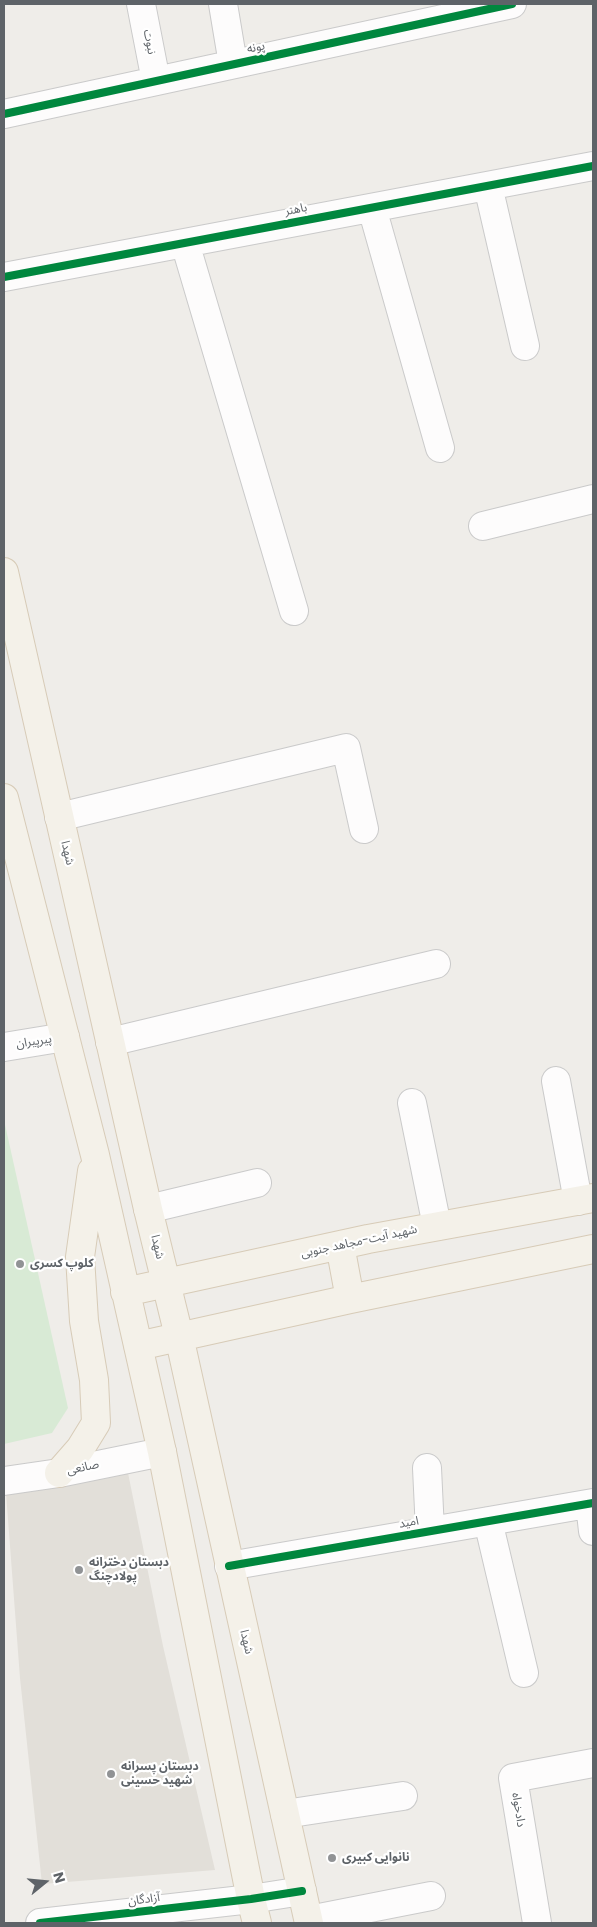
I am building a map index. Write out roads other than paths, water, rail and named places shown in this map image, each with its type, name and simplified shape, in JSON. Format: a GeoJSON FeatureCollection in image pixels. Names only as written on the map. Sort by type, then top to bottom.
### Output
{"type":"FeatureCollection","features":[{"type":"Feature","properties":{"kind":"main road","name":"شهدا"},"geometry":{"type":"LineString","coordinates":[[4,572],[148,1208],[179,1336],[309,1922]]}},
{"type":"Feature","properties":{"kind":"main road"},"geometry":{"type":"LineString","coordinates":[[4,798],[95,1155],[162,1452],[254,1911]]}},
{"type":"Feature","properties":{"kind":"main road"},"geometry":{"type":"LineString","coordinates":[[58,1473],[80,1449],[96,1423],[94,1380],[84,1321],[80,1257],[95,1155]]}},
{"type":"Feature","properties":{"kind":"main road","name":"شهید آیت-مجاهد جنوبی"},"geometry":{"type":"LineString","coordinates":[[126,1292],[340,1245],[585,1200]]}},
{"type":"Feature","properties":{"kind":"main road"},"geometry":{"type":"LineString","coordinates":[[340,1245],[350,1299]]}},
{"type":"Feature","properties":{"kind":"main road"},"geometry":{"type":"LineString","coordinates":[[138,1346],[350,1299],[593,1249]]}},
{"type":"Feature","properties":{"kind":"street","name":"نبوت"},"geometry":{"type":"LineString","coordinates":[[141,4],[156,81]]}},
{"type":"Feature","properties":{"kind":"street"},"geometry":{"type":"LineString","coordinates":[[224,4],[233,64]]}},
{"type":"Feature","properties":{"kind":"street","name":"پونه"},"geometry":{"type":"LineString","coordinates":[[4,114],[512,4]]}},
{"type":"Feature","properties":{"kind":"street","name":"باهنر"},"geometry":{"type":"LineString","coordinates":[[4,277],[593,166]]}},
{"type":"Feature","properties":{"kind":"street"},"geometry":{"type":"LineString","coordinates":[[488,186],[525,346]]}},
{"type":"Feature","properties":{"kind":"street"},"geometry":{"type":"LineString","coordinates":[[372,208],[440,448]]}},
{"type":"Feature","properties":{"kind":"street"},"geometry":{"type":"LineString","coordinates":[[186,243],[294,611]]}},
{"type":"Feature","properties":{"kind":"street"},"geometry":{"type":"LineString","coordinates":[[483,526],[593,500]]}},
{"type":"Feature","properties":{"kind":"street"},"geometry":{"type":"LineString","coordinates":[[59,817],[346,748],[364,829]]}},
{"type":"Feature","properties":{"kind":"street"},"geometry":{"type":"LineString","coordinates":[[110,1042],[436,964]]}},
{"type":"Feature","properties":{"kind":"street","name":"پیرپیران"},"geometry":{"type":"LineString","coordinates":[[4,1047],[65,1037]]}},
{"type":"Feature","properties":{"kind":"street"},"geometry":{"type":"LineString","coordinates":[[556,1081],[585,1200]]}},
{"type":"Feature","properties":{"kind":"street"},"geometry":{"type":"LineString","coordinates":[[412,1103],[438,1226]]}},
{"type":"Feature","properties":{"kind":"street"},"geometry":{"type":"LineString","coordinates":[[148,1208],[257,1183]]}},
{"type":"Feature","properties":{"kind":"street","name":"صانعی"},"geometry":{"type":"LineString","coordinates":[[4,1481],[58,1473],[162,1452]]}},
{"type":"Feature","properties":{"kind":"street"},"geometry":{"type":"LineString","coordinates":[[427,1468],[430,1531]]}},
{"type":"Feature","properties":{"kind":"street"},"geometry":{"type":"LineString","coordinates":[[592,1503],[593,1531]]}},
{"type":"Feature","properties":{"kind":"street","name":"امید"},"geometry":{"type":"LineString","coordinates":[[229,1566],[592,1503]]}},
{"type":"Feature","properties":{"kind":"street"},"geometry":{"type":"LineString","coordinates":[[488,1521],[524,1674]]}},
{"type":"Feature","properties":{"kind":"street","name":"دادخواه"},"geometry":{"type":"LineString","coordinates":[[537,1923],[513,1778],[593,1763]]}},
{"type":"Feature","properties":{"kind":"street"},"geometry":{"type":"LineString","coordinates":[[285,1814],[404,1796]]}},
{"type":"Feature","properties":{"kind":"street","name":"آزادگان"},"geometry":{"type":"LineString","coordinates":[[40,1923],[254,1911],[302,1891]]}},
{"type":"Feature","properties":{"kind":"street"},"geometry":{"type":"LineString","coordinates":[[309,1922],[431,1896]]}},
{"type":"Feature","properties":{"kind":"place","name":"کلوپ کسری"},"geometry":{"type":"Point","coordinates":[20,1264]}},
{"type":"Feature","properties":{"kind":"place","name":"دبستان دخترانه پولادچنگ"},"geometry":{"type":"Point","coordinates":[79,1570]}},
{"type":"Feature","properties":{"kind":"place","name":"دبستان پسرانه شهید حسینی"},"geometry":{"type":"Point","coordinates":[111,1774]}},
{"type":"Feature","properties":{"kind":"place","name":"نانوایی کبیری"},"geometry":{"type":"Point","coordinates":[332,1858]}}]}
